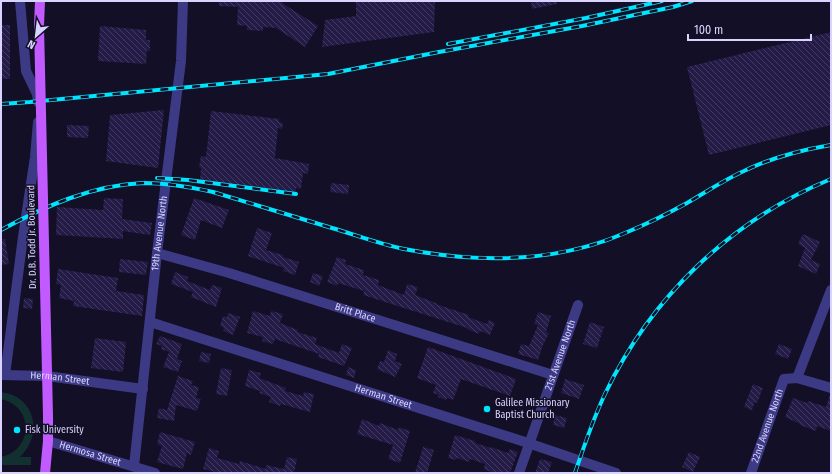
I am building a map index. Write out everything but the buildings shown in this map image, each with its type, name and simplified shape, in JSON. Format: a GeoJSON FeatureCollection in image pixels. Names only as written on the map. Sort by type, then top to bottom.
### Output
{"type":"FeatureCollection","features":[{"type":"Feature","properties":{"kind":"main road","name":"Dr. D.B. Todd Jr. Boulevard"},"geometry":{"type":"LineString","coordinates":[[40,1],[48,416],[48,441],[45,473]]}},
{"type":"Feature","properties":{"kind":"street"},"geometry":{"type":"LineString","coordinates":[[3,375],[34,163],[39,109],[37,94],[26,71],[20,1]]}},
{"type":"Feature","properties":{"kind":"street","name":"19th Avenue North"},"geometry":{"type":"LineString","coordinates":[[134,466],[157,253],[181,61],[183,1]]}},
{"type":"Feature","properties":{"kind":"street","name":"Britt Place"},"geometry":{"type":"LineString","coordinates":[[157,253],[229,273],[553,375]]}},
{"type":"Feature","properties":{"kind":"street"},"geometry":{"type":"LineString","coordinates":[[831,290],[798,378],[831,388]]}},
{"type":"Feature","properties":{"kind":"street","name":"21st Avenue North"},"geometry":{"type":"LineString","coordinates":[[519,473],[528,443],[578,305]]}},
{"type":"Feature","properties":{"kind":"street","name":"Herman Street"},"geometry":{"type":"LineString","coordinates":[[150,322],[528,443],[616,473]]}},
{"type":"Feature","properties":{"kind":"street","name":"Herman Street"},"geometry":{"type":"LineString","coordinates":[[3,375],[47,376],[143,389]]}},
{"type":"Feature","properties":{"kind":"street","name":"22nd Avenue North"},"geometry":{"type":"LineString","coordinates":[[751,473],[784,379],[798,378]]}},
{"type":"Feature","properties":{"kind":"street","name":"Hermosa Street"},"geometry":{"type":"LineString","coordinates":[[48,441],[155,473]]}},
{"type":"Feature","properties":{"kind":"green space"},"geometry":{"type":"Polygon","coordinates":[[[1,392],[13,395],[22,401],[28,408],[32,417],[34,427],[32,438],[20,457],[31,457],[31,465],[1,465],[1,457],[12,453],[20,446],[26,428],[20,410],[12,403],[1,399],[1,392]]]}},
{"type":"Feature","properties":{"kind":"railway"},"geometry":{"type":"LineString","coordinates":[[448,44],[586,18],[662,1]]}},
{"type":"Feature","properties":{"kind":"railway"},"geometry":{"type":"LineString","coordinates":[[1,104],[328,74],[582,26],[673,7],[692,1]]}},
{"type":"Feature","properties":{"kind":"railway"},"geometry":{"type":"LineString","coordinates":[[1,230],[52,205],[88,192],[124,185],[152,183],[196,188],[213,192],[404,249],[460,257],[516,258],[572,250],[599,243],[625,233],[672,211],[729,178],[754,166],[786,155],[831,145]]}},
{"type":"Feature","properties":{"kind":"railway"},"geometry":{"type":"LineString","coordinates":[[157,178],[188,180],[296,194]]}},
{"type":"Feature","properties":{"kind":"railway"},"geometry":{"type":"LineString","coordinates":[[575,473],[585,443],[605,394],[624,359],[646,325],[670,294],[728,239],[760,216],[794,196],[831,179]]}},
{"type":"Feature","properties":{"kind":"place","name":"Galilee Missionary Baptist Church"},"geometry":{"type":"Point","coordinates":[487,409]}},
{"type":"Feature","properties":{"kind":"place","name":"Fisk University"},"geometry":{"type":"Point","coordinates":[17,430]}}]}
